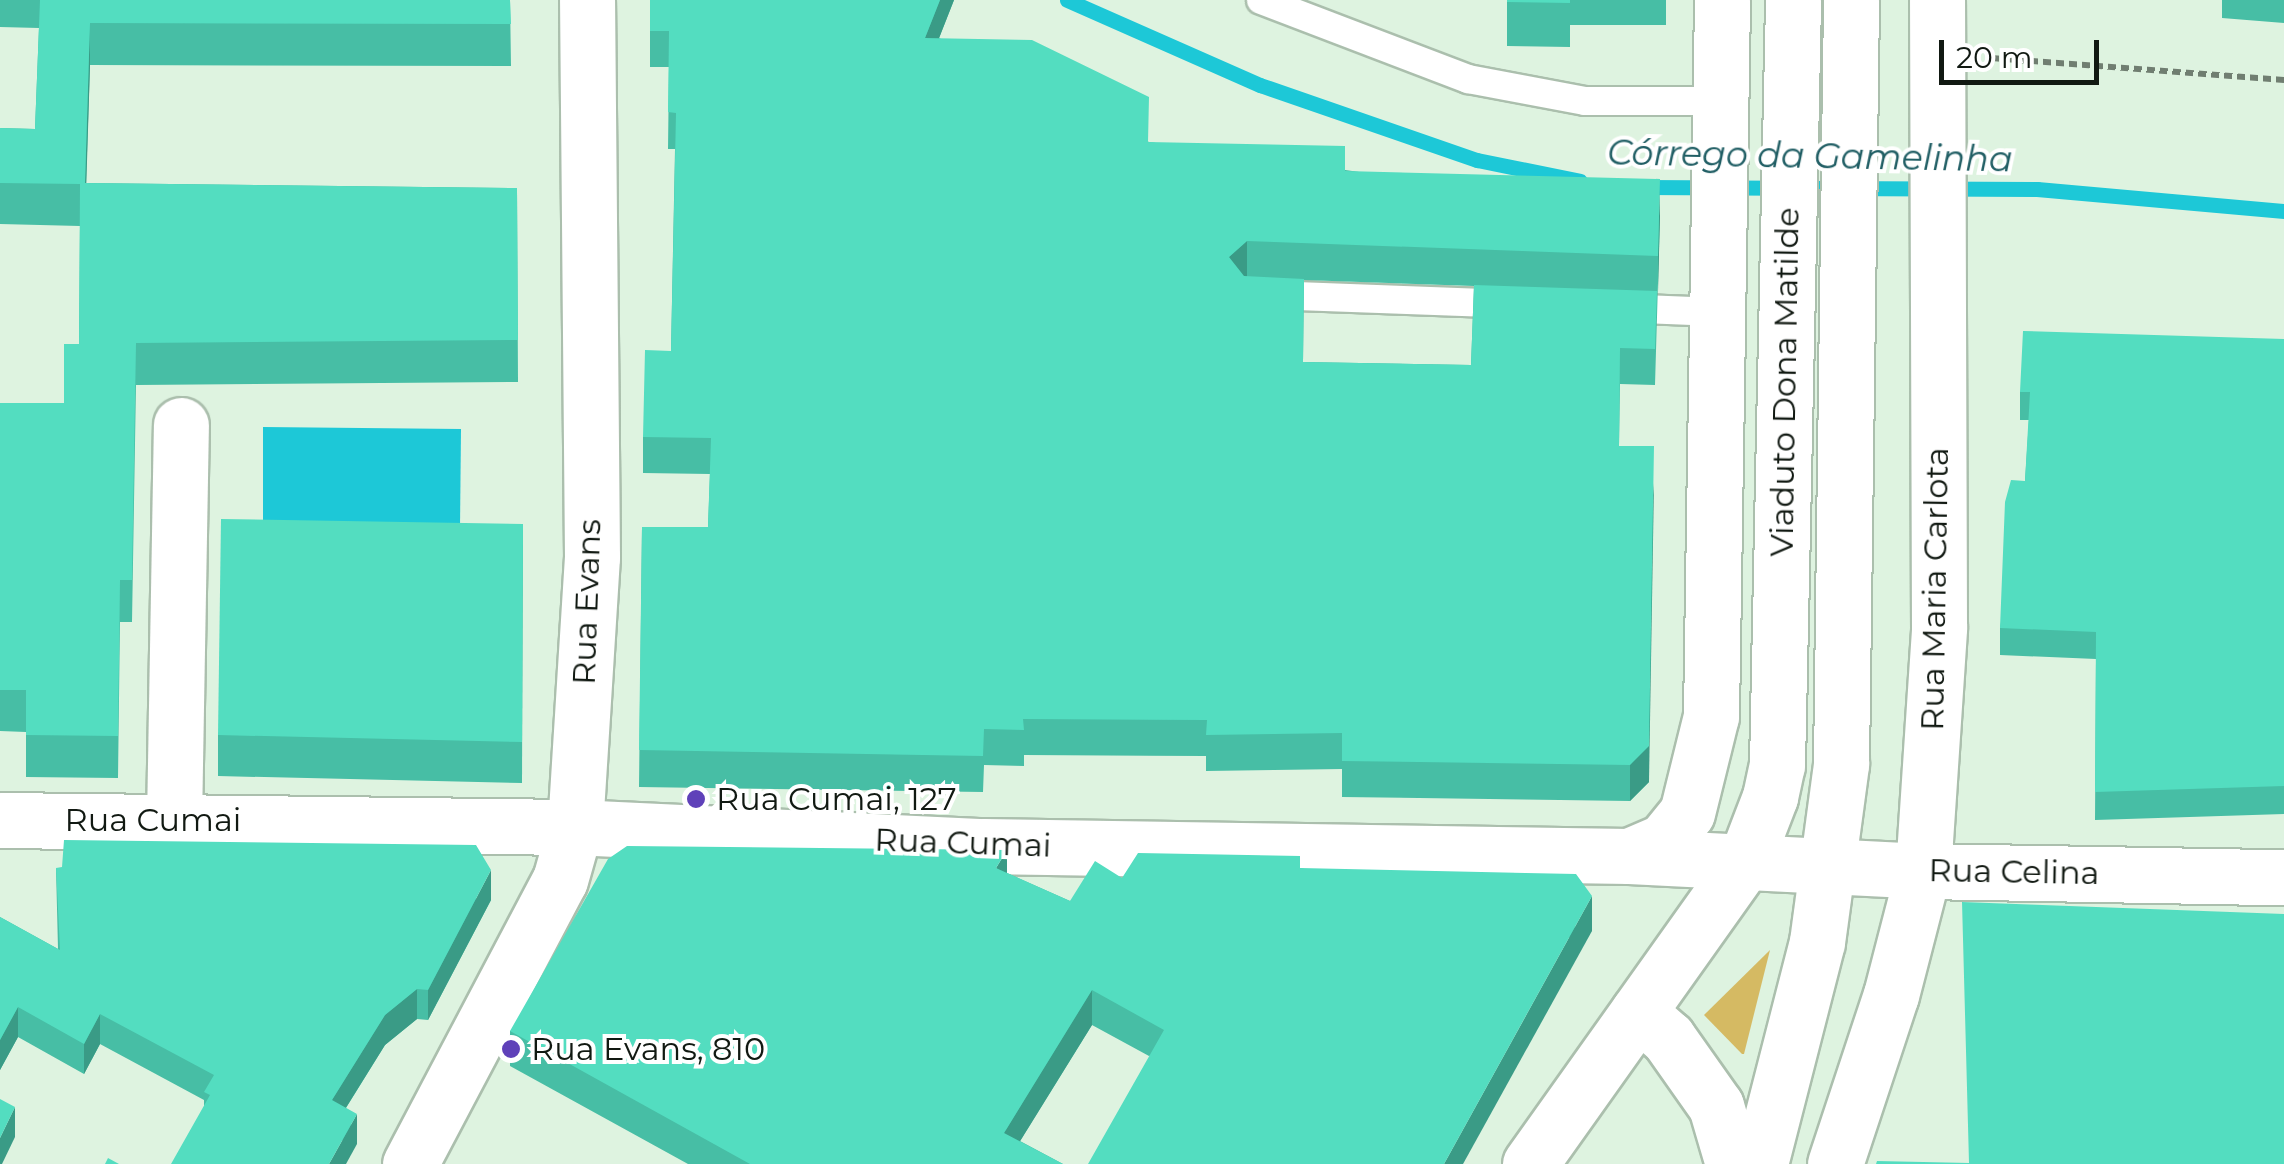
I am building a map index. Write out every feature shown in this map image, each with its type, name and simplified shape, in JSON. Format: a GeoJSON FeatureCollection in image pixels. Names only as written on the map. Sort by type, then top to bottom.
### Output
{"type":"FeatureCollection","features":[{"type":"Feature","properties":{"kind":"street","name":"Rua Evans"},"geometry":{"type":"LineString","coordinates":[[410,1164],[560,880],[576,828],[592,558],[587,0]]}},
{"type":"Feature","properties":{"kind":"street"},"geometry":{"type":"LineString","coordinates":[[1629,856],[1664,841],[1687,813],[1703,768],[1712,716],[1722,0]]}},
{"type":"Feature","properties":{"kind":"street","name":"Viaduto Dona Matilde"},"geometry":{"type":"LineString","coordinates":[[1530,1164],[1745,862],[1777,765],[1793,0]]}},
{"type":"Feature","properties":{"kind":"street","name":"Viaduto Dona Matilde"},"geometry":{"type":"LineString","coordinates":[[1830,864],[1840,764],[1851,0]]}},
{"type":"Feature","properties":{"kind":"street","name":"Rua Maria Carlota"},"geometry":{"type":"LineString","coordinates":[[1835,1164],[1892,995],[1923,871],[1939,627],[1938,0]]}},
{"type":"Feature","properties":{"kind":"street"},"geometry":{"type":"LineString","coordinates":[[174,821],[181,425]]}},
{"type":"Feature","properties":{"kind":"street","name":"Rua Cumai"},"geometry":{"type":"LineString","coordinates":[[0,820],[576,828],[983,846],[1629,856],[1745,862]]}},
{"type":"Feature","properties":{"kind":"street","name":"Rua Celina"},"geometry":{"type":"LineString","coordinates":[[1745,862],[1923,871],[2284,877]]}},
{"type":"Feature","properties":{"kind":"street"},"geometry":{"type":"LineString","coordinates":[[1760,1164],[1798,1025],[1830,864]]}},
{"type":"Feature","properties":{"kind":"street"},"geometry":{"type":"LineString","coordinates":[[1638,1012],[1668,1038],[1708,1094],[1733,1164]]}},
{"type":"Feature","properties":{"kind":"lane"},"geometry":{"type":"LineString","coordinates":[[1260,0],[1468,80],[1720,119]]}},
{"type":"Feature","properties":{"kind":"lane"},"geometry":{"type":"LineString","coordinates":[[1246,294],[1538,305]]}},
{"type":"Feature","properties":{"kind":"lane"},"geometry":{"type":"LineString","coordinates":[[1596,308],[1717,312]]}},
{"type":"Feature","properties":{"kind":"path"},"geometry":{"type":"LineString","coordinates":[[1937,74],[2284,80]]}},
{"type":"Feature","properties":{"kind":"shaded area"},"geometry":{"type":"Polygon","coordinates":[[[1770,950],[1744,1054],[1742,1054],[1704,1015],[1770,950]]]}},
{"type":"Feature","properties":{"kind":"water"},"geometry":{"type":"Polygon","coordinates":[[[263,427],[461,429],[460,528],[263,528],[263,427]]]}},
{"type":"Feature","properties":{"kind":"building"},"geometry":{"type":"Polygon","coordinates":[[[40,0],[510,0],[511,24],[90,23],[85,183],[517,188],[518,340],[136,343],[132,580],[120,580],[118,736],[26,735],[26,690],[0,690],[0,403],[64,403],[64,344],[79,344],[80,184],[0,183],[0,128],[35,129],[40,0]]]}},
{"type":"Feature","properties":{"kind":"building"},"geometry":{"type":"Polygon","coordinates":[[[650,0],[940,0],[925,38],[1032,40],[1149,97],[1148,142],[1345,146],[1345,171],[1660,179],[1658,256],[1247,241],[1229,257],[1244,276],[1304,279],[1303,362],[1471,365],[1474,285],[1657,291],[1655,349],[1620,348],[1619,446],[1654,446],[1649,746],[1630,765],[1342,761],[1342,733],[1206,735],[1207,720],[1023,719],[1024,730],[984,729],[983,756],[639,750],[642,527],[708,527],[711,438],[643,437],[645,350],[671,351],[676,113],[668,112],[669,31],[650,31],[650,0]]]}},
{"type":"Feature","properties":{"kind":"building"},"geometry":{"type":"Polygon","coordinates":[[[1570,0],[1570,3],[1507,2],[1570,0]]]}},
{"type":"Feature","properties":{"kind":"building"},"geometry":{"type":"Polygon","coordinates":[[[2023,331],[2284,339],[2284,786],[2095,792],[2096,632],[2000,628],[2005,502],[2011,480],[2025,481],[2030,392],[2020,392],[2023,331]]]}},
{"type":"Feature","properties":{"kind":"building"},"geometry":{"type":"Polygon","coordinates":[[[221,519],[523,524],[522,742],[218,735],[221,519]]]}},
{"type":"Feature","properties":{"kind":"building"},"geometry":{"type":"Polygon","coordinates":[[[64,840],[476,845],[491,870],[428,990],[417,989],[385,1015],[332,1100],[357,1114],[329,1164],[171,1164],[210,1095],[204,1092],[214,1075],[100,1014],[84,1044],[18,1007],[0,1040],[0,917],[60,950],[56,868],[62,867],[64,840]]]}},
{"type":"Feature","properties":{"kind":"building"},"geometry":{"type":"Polygon","coordinates":[[[627,846],[1007,850],[996,868],[1070,901],[1095,861],[1122,878],[1138,853],[1300,856],[1300,868],[1576,874],[1592,896],[1444,1164],[1088,1164],[1164,1030],[1092,990],[1004,1133],[1063,1164],[750,1164],[510,1031],[608,859],[627,846]]]}},
{"type":"Feature","properties":{"kind":"building"},"geometry":{"type":"Polygon","coordinates":[[[1962,902],[2284,914],[2284,1164],[1876,1164],[1969,1163],[1962,902]]]}},
{"type":"Feature","properties":{"kind":"building"},"geometry":{"type":"Polygon","coordinates":[[[0,1099],[15,1107],[0,1138],[0,1099]]]}},
{"type":"Feature","properties":{"kind":"waterway","name":"Córrego da Gamelinha"},"geometry":{"type":"LineString","coordinates":[[1067,0],[1260,85],[1477,160],[1580,181]]}},
{"type":"Feature","properties":{"kind":"waterway","name":"Córrego da Gamelinha"},"geometry":{"type":"LineString","coordinates":[[1642,187],[2037,189],[2284,211]]}},
{"type":"Feature","properties":{"kind":"place","name":"Rua Cumai, 127"},"geometry":{"type":"Point","coordinates":[696,799]}},
{"type":"Feature","properties":{"kind":"place","name":"Rua Evans, 810"},"geometry":{"type":"Point","coordinates":[511,1049]}}]}
